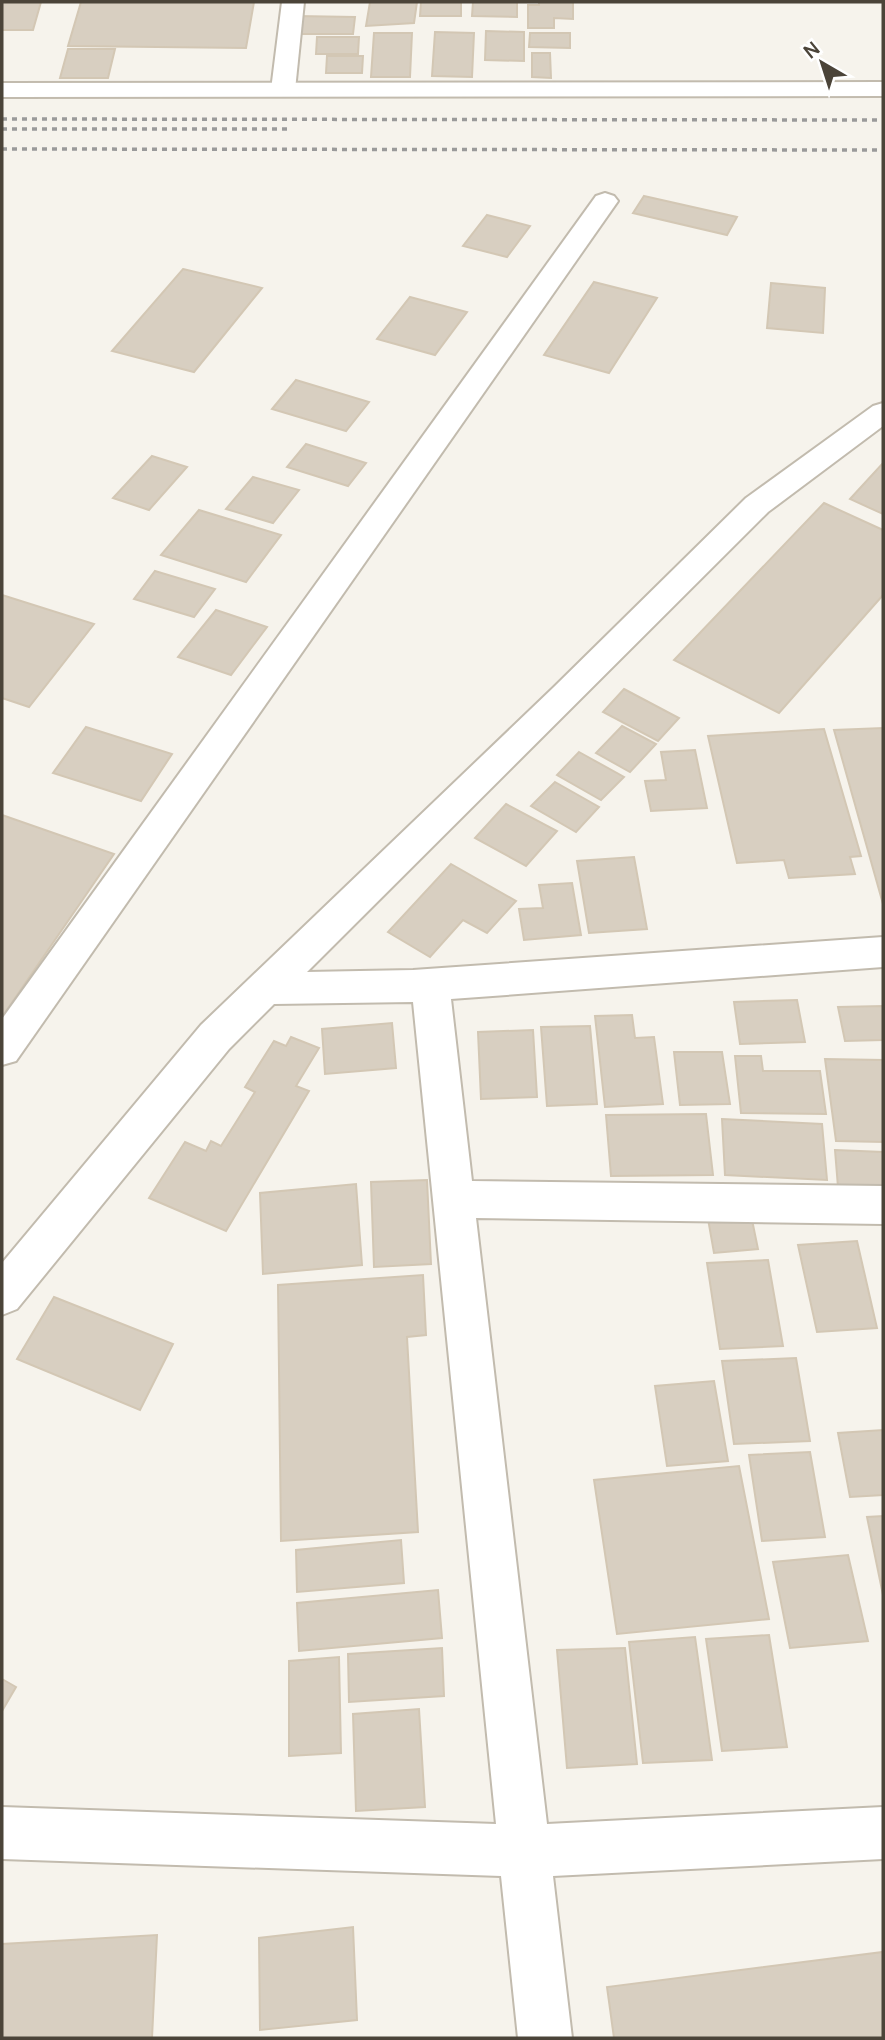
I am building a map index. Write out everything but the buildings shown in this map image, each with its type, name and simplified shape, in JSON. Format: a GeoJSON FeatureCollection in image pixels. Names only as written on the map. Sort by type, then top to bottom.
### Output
{"type":"FeatureCollection","features":[{"type":"Feature","properties":{"kind":"street"},"geometry":{"type":"LineString","coordinates":[[283,90],[293,2]]}},
{"type":"Feature","properties":{"kind":"street"},"geometry":{"type":"LineString","coordinates":[[2,90],[883,89]]}},
{"type":"Feature","properties":{"kind":"street"},"geometry":{"type":"LineString","coordinates":[[2,1049],[605,201]]}},
{"type":"Feature","properties":{"kind":"street"},"geometry":{"type":"LineString","coordinates":[[2,1295],[215,1037],[566,696],[757,505],[883,412]]}},
{"type":"Feature","properties":{"kind":"street"},"geometry":{"type":"LineString","coordinates":[[266,988],[430,984],[883,952]]}},
{"type":"Feature","properties":{"kind":"street"},"geometry":{"type":"LineString","coordinates":[[430,984],[545,2038]]}},
{"type":"Feature","properties":{"kind":"street"},"geometry":{"type":"LineString","coordinates":[[452,1199],[883,1205]]}},
{"type":"Feature","properties":{"kind":"street"},"geometry":{"type":"LineString","coordinates":[[2,1833],[525,1851],[883,1833]]}},
{"type":"Feature","properties":{"kind":"railway"},"geometry":{"type":"LineString","coordinates":[[2,119],[883,120]]}},
{"type":"Feature","properties":{"kind":"railway"},"geometry":{"type":"LineString","coordinates":[[2,129],[289,129]]}},
{"type":"Feature","properties":{"kind":"railway"},"geometry":{"type":"LineString","coordinates":[[2,149],[883,150]]}}]}
